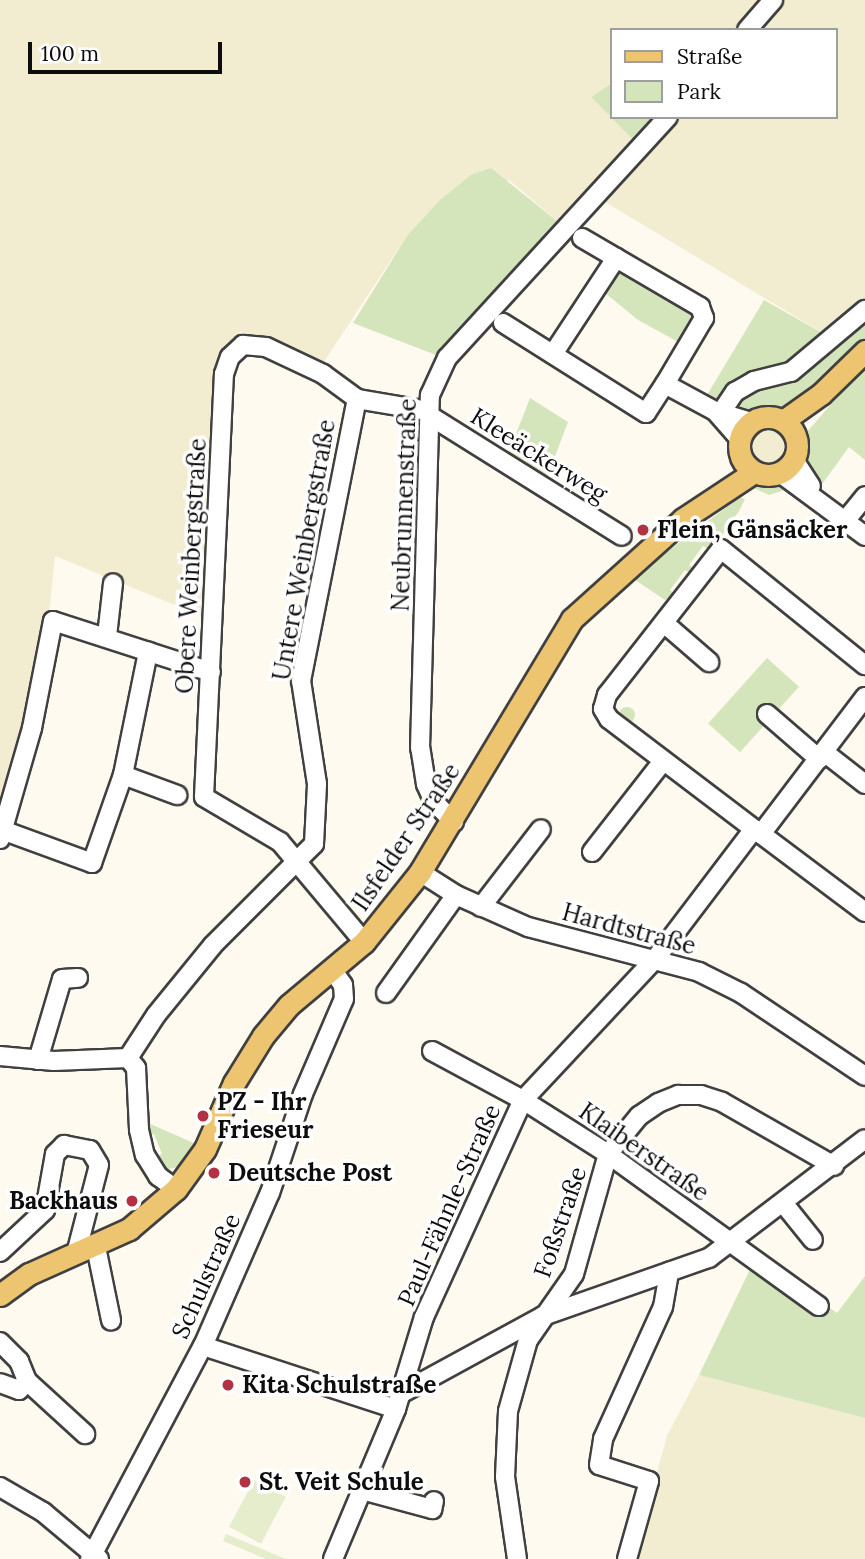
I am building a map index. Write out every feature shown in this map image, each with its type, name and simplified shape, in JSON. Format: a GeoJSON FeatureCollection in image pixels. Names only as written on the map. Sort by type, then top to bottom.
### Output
{"type":"FeatureCollection","features":[{"type":"Feature","properties":{"kind":"main road"},"geometry":{"type":"LineString","coordinates":[[789,428],[765,417],[744,438],[754,472],[787,466],[789,428],[865,352]]}},
{"type":"Feature","properties":{"kind":"main road","name":"Ilsfelder Straße"},"geometry":{"type":"LineString","coordinates":[[683,519],[744,438]]}},
{"type":"Feature","properties":{"kind":"main road","name":"Ilsfelder Straße"},"geometry":{"type":"LineString","coordinates":[[0,1295],[29,1274],[86,1250],[144,1219],[176,1189],[205,1149],[234,1083],[262,1036],[289,1005],[364,942],[420,872],[454,822],[572,620],[683,519],[754,472]]}},
{"type":"Feature","properties":{"kind":"street"},"geometry":{"type":"LineString","coordinates":[[749,28],[773,0]]}},
{"type":"Feature","properties":{"kind":"street","name":"Neubrunnenstraße"},"geometry":{"type":"LineString","coordinates":[[454,822],[434,802],[421,769],[430,395],[447,358],[575,234],[666,119]]}},
{"type":"Feature","properties":{"kind":"street"},"geometry":{"type":"LineString","coordinates":[[503,323],[646,413],[704,318],[700,307],[575,234]]}},
{"type":"Feature","properties":{"kind":"street"},"geometry":{"type":"LineString","coordinates":[[552,354],[616,258]]}},
{"type":"Feature","properties":{"kind":"street"},"geometry":{"type":"LineString","coordinates":[[719,412],[735,392],[754,381],[791,372],[865,310]]}},
{"type":"Feature","properties":{"kind":"street","name":"Kleeäckerweg"},"geometry":{"type":"LineString","coordinates":[[243,345],[266,347],[300,363],[357,399],[429,414],[622,536]]}},
{"type":"Feature","properties":{"kind":"street","name":"Obere Weinbergstraße"},"geometry":{"type":"LineString","coordinates":[[243,345],[230,357],[224,374],[204,797],[280,842],[298,862]]}},
{"type":"Feature","properties":{"kind":"street"},"geometry":{"type":"LineString","coordinates":[[665,384],[719,412],[744,438]]}},
{"type":"Feature","properties":{"kind":"street","name":"Untere Weinbergstraße"},"geometry":{"type":"LineString","coordinates":[[128,1058],[156,1016],[213,945],[314,844],[317,815],[302,681],[357,399]]}},
{"type":"Feature","properties":{"kind":"street"},"geometry":{"type":"LineString","coordinates":[[787,466],[826,505],[865,536]]}},
{"type":"Feature","properties":{"kind":"street"},"geometry":{"type":"LineString","coordinates":[[845,521],[865,496]]}},
{"type":"Feature","properties":{"kind":"street"},"geometry":{"type":"LineString","coordinates":[[865,665],[721,549],[607,695],[603,709],[610,719],[663,761],[865,912]]}},
{"type":"Feature","properties":{"kind":"street"},"geometry":{"type":"LineString","coordinates":[[107,636],[113,583]]}},
{"type":"Feature","properties":{"kind":"street"},"geometry":{"type":"LineString","coordinates":[[148,652],[122,775],[92,863],[1,834],[32,728],[53,621],[107,636],[211,672]]}},
{"type":"Feature","properties":{"kind":"street"},"geometry":{"type":"LineString","coordinates":[[664,623],[709,662]]}},
{"type":"Feature","properties":{"kind":"street","name":"Paul-Fähnle-Straße"},"geometry":{"type":"LineString","coordinates":[[337,1558],[399,1401],[424,1317],[523,1100],[656,958],[685,918],[821,755],[865,697]]}},
{"type":"Feature","properties":{"kind":"street"},"geometry":{"type":"LineString","coordinates":[[767,714],[865,784]]}},
{"type":"Feature","properties":{"kind":"street"},"geometry":{"type":"LineString","coordinates":[[592,852],[663,761]]}},
{"type":"Feature","properties":{"kind":"street"},"geometry":{"type":"LineString","coordinates":[[122,775],[177,795]]}},
{"type":"Feature","properties":{"kind":"street"},"geometry":{"type":"LineString","coordinates":[[481,907],[541,829]]}},
{"type":"Feature","properties":{"kind":"street"},"geometry":{"type":"LineString","coordinates":[[298,862],[364,942]]}},
{"type":"Feature","properties":{"kind":"street","name":"Hardtstraße"},"geometry":{"type":"LineString","coordinates":[[420,872],[456,895],[528,927],[656,958],[741,993],[865,1076]]}},
{"type":"Feature","properties":{"kind":"street"},"geometry":{"type":"LineString","coordinates":[[386,993],[456,895]]}},
{"type":"Feature","properties":{"kind":"street","name":"Schulstraße"},"geometry":{"type":"LineString","coordinates":[[93,1557],[203,1346],[270,1193],[303,1094],[344,999],[343,985],[332,969]]}},
{"type":"Feature","properties":{"kind":"street"},"geometry":{"type":"LineString","coordinates":[[38,1060],[62,979],[78,978]]}},
{"type":"Feature","properties":{"kind":"street","name":"Klaiberstraße"},"geometry":{"type":"LineString","coordinates":[[432,1051],[523,1100],[608,1154],[819,1306]]}},
{"type":"Feature","properties":{"kind":"street"},"geometry":{"type":"LineString","coordinates":[[0,1056],[38,1060],[128,1058],[136,1068],[139,1130],[145,1155],[158,1176],[176,1189]]}},
{"type":"Feature","properties":{"kind":"street","name":"Foßstraße"},"geometry":{"type":"LineString","coordinates":[[517,1559],[505,1477],[508,1411],[528,1340],[574,1274],[608,1154],[639,1116],[659,1102],[678,1095],[701,1095],[734,1109],[834,1166]]}},
{"type":"Feature","properties":{"kind":"street"},"geometry":{"type":"LineString","coordinates":[[203,1346],[399,1401],[543,1316],[709,1258],[834,1166],[865,1139]]}},
{"type":"Feature","properties":{"kind":"street"},"geometry":{"type":"LineString","coordinates":[[0,1252],[45,1210],[57,1147],[90,1150],[99,1165],[86,1250],[111,1320]]}},
{"type":"Feature","properties":{"kind":"street"},"geometry":{"type":"LineString","coordinates":[[783,1204],[813,1240]]}},
{"type":"Feature","properties":{"kind":"street"},"geometry":{"type":"LineString","coordinates":[[627,1559],[649,1481],[599,1465],[603,1438],[663,1307],[669,1272]]}},
{"type":"Feature","properties":{"kind":"street"},"geometry":{"type":"LineString","coordinates":[[0,1342],[19,1361],[27,1381],[85,1434]]}},
{"type":"Feature","properties":{"kind":"street"},"geometry":{"type":"LineString","coordinates":[[0,1383],[19,1390],[27,1381]]}},
{"type":"Feature","properties":{"kind":"street"},"geometry":{"type":"LineString","coordinates":[[0,1487],[43,1513],[93,1557]]}},
{"type":"Feature","properties":{"kind":"street"},"geometry":{"type":"LineString","coordinates":[[362,1490],[432,1509],[433,1501]]}},
{"type":"Feature","properties":{"kind":"shaded area"},"geometry":{"type":"Polygon","coordinates":[[[0,0],[865,0],[865,306],[831,338],[597,197],[567,229],[509,180],[407,236],[321,366],[282,344],[241,332],[228,345],[222,367],[209,619],[55,556],[47,635],[0,824],[0,0]]]}},
{"type":"Feature","properties":{"kind":"shaded area"},"geometry":{"type":"Polygon","coordinates":[[[768,427],[776,428],[782,433],[787,439],[787,455],[782,461],[776,466],[768,467],[760,466],[754,461],[749,455],[748,447],[749,439],[754,433],[760,428],[768,427]]]}},
{"type":"Feature","properties":{"kind":"shaded area"},"geometry":{"type":"Polygon","coordinates":[[[699,1375],[865,1418],[865,1559],[633,1559],[667,1436],[699,1375]]]}},
{"type":"Feature","properties":{"kind":"green space"},"geometry":{"type":"Polygon","coordinates":[[[610,85],[610,116],[591,97],[610,85]]]}},
{"type":"Feature","properties":{"kind":"green space"},"geometry":{"type":"Polygon","coordinates":[[[613,119],[669,119],[642,149],[613,119]]]}},
{"type":"Feature","properties":{"kind":"green space"},"geometry":{"type":"Polygon","coordinates":[[[491,168],[567,229],[449,360],[353,323],[407,236],[440,200],[471,175],[491,168]]]}},
{"type":"Feature","properties":{"kind":"green space"},"geometry":{"type":"Polygon","coordinates":[[[619,267],[692,310],[694,322],[680,343],[638,320],[605,293],[619,267]]]}},
{"type":"Feature","properties":{"kind":"green space"},"geometry":{"type":"Polygon","coordinates":[[[764,300],[831,338],[865,312],[865,346],[783,409],[742,414],[707,395],[764,300]]]}},
{"type":"Feature","properties":{"kind":"green space"},"geometry":{"type":"Polygon","coordinates":[[[865,365],[865,460],[849,447],[820,487],[802,461],[806,433],[865,365]]]}},
{"type":"Feature","properties":{"kind":"green space"},"geometry":{"type":"Polygon","coordinates":[[[530,398],[568,422],[546,480],[507,457],[530,398]]]}},
{"type":"Feature","properties":{"kind":"green space"},"geometry":{"type":"Polygon","coordinates":[[[761,479],[776,480],[794,487],[769,495],[743,483],[761,479]]]}},
{"type":"Feature","properties":{"kind":"green space"},"geometry":{"type":"Polygon","coordinates":[[[740,497],[745,499],[739,511],[711,551],[703,546],[689,565],[696,571],[693,576],[685,570],[670,590],[677,596],[671,604],[632,578],[740,497]]]}},
{"type":"Feature","properties":{"kind":"green space"},"geometry":{"type":"Polygon","coordinates":[[[767,658],[799,687],[740,752],[708,723],[767,658]]]}},
{"type":"Feature","properties":{"kind":"green space"},"geometry":{"type":"Polygon","coordinates":[[[627,707],[633,709],[633,721],[627,723],[621,721],[619,715],[621,709],[627,707]]]}},
{"type":"Feature","properties":{"kind":"green space"},"geometry":{"type":"Polygon","coordinates":[[[146,1122],[196,1144],[181,1167],[168,1169],[160,1164],[155,1157],[162,1154],[154,1134],[148,1135],[146,1122]]]}},
{"type":"Feature","properties":{"kind":"green space"},"geometry":{"type":"Polygon","coordinates":[[[756,1257],[837,1313],[865,1276],[865,1418],[699,1375],[756,1257]]]}},
{"type":"Feature","properties":{"kind":"green space"},"geometry":{"type":"Polygon","coordinates":[[[254,1480],[286,1497],[261,1544],[229,1527],[254,1480]]]}},
{"type":"Feature","properties":{"kind":"green space"},"geometry":{"type":"Polygon","coordinates":[[[226,1534],[286,1559],[266,1559],[223,1541],[226,1534]]]}},
{"type":"Feature","properties":{"kind":"place","name":"Flein, Gänsäcker"},"geometry":{"type":"Point","coordinates":[643,530]}},
{"type":"Feature","properties":{"kind":"place","name":"PZ - Ihr Frieseur"},"geometry":{"type":"Point","coordinates":[203,1116]}},
{"type":"Feature","properties":{"kind":"place","name":"Deutsche Post"},"geometry":{"type":"Point","coordinates":[214,1173]}},
{"type":"Feature","properties":{"kind":"place","name":"Backhaus"},"geometry":{"type":"Point","coordinates":[132,1201]}},
{"type":"Feature","properties":{"kind":"place","name":"Kita Schulstraße"},"geometry":{"type":"Point","coordinates":[228,1385]}},
{"type":"Feature","properties":{"kind":"place","name":"St. Veit Schule"},"geometry":{"type":"Point","coordinates":[245,1482]}}]}
